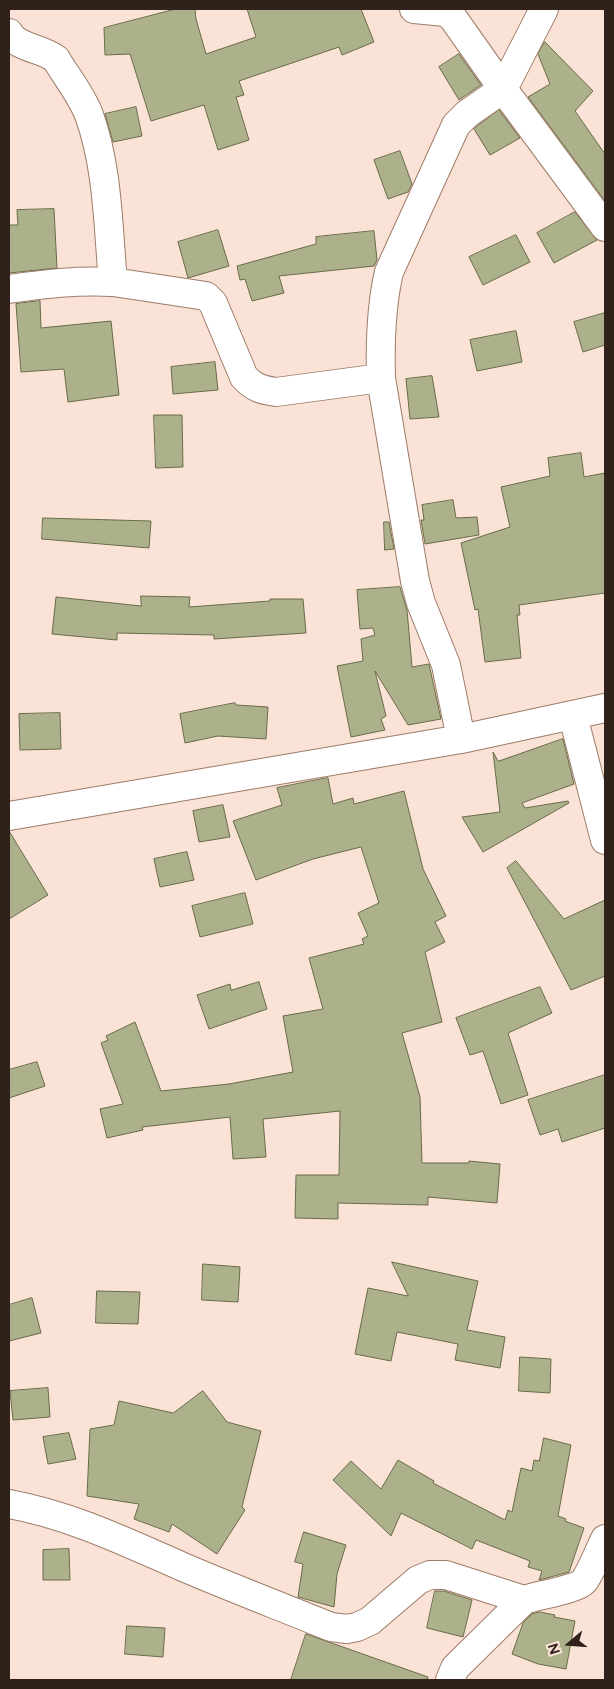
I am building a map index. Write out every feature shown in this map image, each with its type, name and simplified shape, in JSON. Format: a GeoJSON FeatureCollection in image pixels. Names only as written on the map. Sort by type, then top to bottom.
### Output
{"type":"FeatureCollection","features":[{"type":"Feature","properties":{"kind":"street"},"geometry":{"type":"LineString","coordinates":[[414,9],[446,12],[453,18],[605,227]]}},
{"type":"Feature","properties":{"kind":"street"},"geometry":{"type":"LineString","coordinates":[[461,738],[446,665],[421,603],[415,581],[381,378],[380,348],[385,288],[389,272],[456,125],[466,114],[504,89],[544,9]]}},
{"type":"Feature","properties":{"kind":"street"},"geometry":{"type":"LineString","coordinates":[[9,33],[12,39],[48,52],[56,58],[88,113],[95,133],[101,166],[113,282]]}},
{"type":"Feature","properties":{"kind":"street"},"geometry":{"type":"LineString","coordinates":[[9,288],[59,282],[113,282],[206,296],[213,303],[244,376],[250,384],[261,390],[276,392],[381,378]]}},
{"type":"Feature","properties":{"kind":"street"},"geometry":{"type":"LineString","coordinates":[[9,816],[461,738],[605,708]]}},
{"type":"Feature","properties":{"kind":"street"},"geometry":{"type":"LineString","coordinates":[[572,716],[605,840]]}},
{"type":"Feature","properties":{"kind":"street"},"geometry":{"type":"LineString","coordinates":[[9,1504],[40,1510],[86,1525],[221,1583],[331,1627],[347,1629],[370,1622],[418,1580],[430,1575],[446,1575],[524,1600]]}},
{"type":"Feature","properties":{"kind":"street"},"geometry":{"type":"LineString","coordinates":[[450,1680],[455,1668],[524,1600],[536,1595],[576,1587],[584,1581],[605,1539]]}},
{"type":"Feature","properties":{"kind":"building"},"geometry":{"type":"Polygon","coordinates":[[[176,9],[195,9],[206,54],[256,37],[247,9],[361,9],[374,42],[342,55],[339,47],[239,81],[244,95],[236,97],[249,140],[218,150],[204,105],[151,121],[130,54],[105,55],[104,28],[176,9]]]}},
{"type":"Feature","properties":{"kind":"building"},"geometry":{"type":"Polygon","coordinates":[[[545,42],[593,91],[575,111],[605,154],[605,201],[528,97],[550,84],[538,54],[545,42]]]}},
{"type":"Feature","properties":{"kind":"building"},"geometry":{"type":"Polygon","coordinates":[[[459,54],[481,85],[459,100],[439,67],[459,54]]]}},
{"type":"Feature","properties":{"kind":"building"},"geometry":{"type":"Polygon","coordinates":[[[136,107],[142,136],[113,142],[105,114],[136,107]]]}},
{"type":"Feature","properties":{"kind":"building"},"geometry":{"type":"Polygon","coordinates":[[[499,110],[520,138],[490,155],[474,129],[499,110]]]}},
{"type":"Feature","properties":{"kind":"building"},"geometry":{"type":"Polygon","coordinates":[[[400,151],[412,184],[408,192],[388,199],[374,160],[400,151]]]}},
{"type":"Feature","properties":{"kind":"building"},"geometry":{"type":"Polygon","coordinates":[[[54,209],[57,268],[9,273],[9,225],[18,225],[17,210],[54,209]]]}},
{"type":"Feature","properties":{"kind":"building"},"geometry":{"type":"Polygon","coordinates":[[[575,212],[597,240],[554,263],[537,233],[575,212]]]}},
{"type":"Feature","properties":{"kind":"building"},"geometry":{"type":"Polygon","coordinates":[[[218,230],[229,266],[188,278],[178,242],[218,230]]]}},
{"type":"Feature","properties":{"kind":"building"},"geometry":{"type":"Polygon","coordinates":[[[374,231],[377,260],[374,266],[279,276],[284,293],[252,301],[245,279],[240,280],[237,266],[316,244],[316,237],[374,231]]]}},
{"type":"Feature","properties":{"kind":"building"},"geometry":{"type":"Polygon","coordinates":[[[516,235],[530,262],[483,285],[469,257],[516,235]]]}},
{"type":"Feature","properties":{"kind":"building"},"geometry":{"type":"Polygon","coordinates":[[[40,301],[41,328],[111,321],[119,395],[68,402],[64,369],[21,372],[16,304],[40,301]]]}},
{"type":"Feature","properties":{"kind":"building"},"geometry":{"type":"Polygon","coordinates":[[[605,313],[605,345],[583,352],[574,322],[605,313]]]}},
{"type":"Feature","properties":{"kind":"building"},"geometry":{"type":"Polygon","coordinates":[[[516,331],[522,362],[477,371],[470,340],[516,331]]]}},
{"type":"Feature","properties":{"kind":"building"},"geometry":{"type":"Polygon","coordinates":[[[215,362],[218,390],[173,394],[171,367],[215,362]]]}},
{"type":"Feature","properties":{"kind":"building"},"geometry":{"type":"Polygon","coordinates":[[[432,376],[439,417],[410,419],[406,379],[432,376]]]}},
{"type":"Feature","properties":{"kind":"building"},"geometry":{"type":"Polygon","coordinates":[[[154,415],[182,415],[183,467],[156,468],[154,415]]]}},
{"type":"Feature","properties":{"kind":"building"},"geometry":{"type":"Polygon","coordinates":[[[581,453],[584,477],[605,473],[605,593],[519,605],[520,615],[517,615],[521,658],[485,662],[478,609],[475,610],[461,543],[510,527],[501,487],[550,476],[548,458],[581,453]]]}},
{"type":"Feature","properties":{"kind":"building"},"geometry":{"type":"Polygon","coordinates":[[[453,500],[456,518],[477,517],[479,535],[425,544],[421,520],[424,520],[422,505],[453,500]]]}},
{"type":"Feature","properties":{"kind":"building"},"geometry":{"type":"Polygon","coordinates":[[[43,518],[151,521],[149,548],[42,539],[43,518]]]}},
{"type":"Feature","properties":{"kind":"building"},"geometry":{"type":"Polygon","coordinates":[[[384,522],[389,522],[394,549],[385,550],[384,522]]]}},
{"type":"Feature","properties":{"kind":"building"},"geometry":{"type":"Polygon","coordinates":[[[400,587],[407,610],[412,667],[429,664],[441,719],[408,725],[375,671],[386,716],[381,719],[385,730],[351,737],[337,666],[363,661],[361,639],[375,635],[373,628],[360,629],[357,590],[400,587]]]}},
{"type":"Feature","properties":{"kind":"building"},"geometry":{"type":"Polygon","coordinates":[[[141,596],[190,597],[189,607],[270,601],[270,599],[303,599],[306,633],[214,639],[214,635],[117,633],[117,640],[52,634],[56,597],[141,606],[141,596]]]}},
{"type":"Feature","properties":{"kind":"building"},"geometry":{"type":"Polygon","coordinates":[[[235,703],[236,705],[268,707],[266,739],[218,736],[185,743],[180,714],[235,703]]]}},
{"type":"Feature","properties":{"kind":"building"},"geometry":{"type":"Polygon","coordinates":[[[60,713],[61,749],[20,750],[19,714],[60,713]]]}},
{"type":"Feature","properties":{"kind":"building"},"geometry":{"type":"Polygon","coordinates":[[[563,739],[574,784],[522,803],[525,808],[568,801],[569,803],[483,852],[462,817],[500,812],[493,752],[498,761],[563,739]]]}},
{"type":"Feature","properties":{"kind":"building"},"geometry":{"type":"Polygon","coordinates":[[[328,778],[333,804],[353,798],[354,804],[404,791],[423,869],[446,916],[435,922],[445,942],[425,952],[442,1022],[402,1033],[420,1097],[422,1163],[469,1163],[469,1161],[500,1164],[497,1203],[428,1197],[428,1205],[338,1203],[338,1219],[295,1218],[296,1175],[339,1175],[340,1111],[263,1119],[266,1157],[233,1159],[230,1117],[142,1127],[143,1130],[107,1138],[100,1109],[123,1104],[101,1043],[108,1040],[106,1036],[135,1022],[161,1091],[229,1084],[293,1072],[283,1016],[323,1009],[309,958],[364,944],[362,939],[368,936],[358,913],[379,903],[361,847],[313,859],[256,880],[233,821],[282,805],[277,788],[328,778]]]}},
{"type":"Feature","properties":{"kind":"building"},"geometry":{"type":"Polygon","coordinates":[[[223,805],[230,837],[199,842],[193,811],[223,805]]]}},
{"type":"Feature","properties":{"kind":"building"},"geometry":{"type":"Polygon","coordinates":[[[9,831],[48,895],[9,919],[9,831]]]}},
{"type":"Feature","properties":{"kind":"building"},"geometry":{"type":"Polygon","coordinates":[[[187,852],[194,880],[160,887],[154,859],[187,852]]]}},
{"type":"Feature","properties":{"kind":"building"},"geometry":{"type":"Polygon","coordinates":[[[516,861],[564,919],[605,900],[605,976],[571,990],[507,868],[516,861]]]}},
{"type":"Feature","properties":{"kind":"building"},"geometry":{"type":"Polygon","coordinates":[[[245,893],[253,924],[200,937],[192,906],[245,893]]]}},
{"type":"Feature","properties":{"kind":"building"},"geometry":{"type":"Polygon","coordinates":[[[259,982],[267,1009],[209,1029],[197,995],[230,984],[231,990],[259,982]]]}},
{"type":"Feature","properties":{"kind":"building"},"geometry":{"type":"Polygon","coordinates":[[[540,987],[552,1013],[508,1033],[528,1095],[501,1104],[483,1051],[470,1055],[456,1018],[540,987]]]}},
{"type":"Feature","properties":{"kind":"building"},"geometry":{"type":"Polygon","coordinates":[[[37,1062],[45,1086],[9,1098],[9,1070],[37,1062]]]}},
{"type":"Feature","properties":{"kind":"building"},"geometry":{"type":"Polygon","coordinates":[[[605,1075],[605,1128],[562,1142],[558,1129],[540,1135],[528,1100],[605,1075]]]}},
{"type":"Feature","properties":{"kind":"building"},"geometry":{"type":"Polygon","coordinates":[[[392,1262],[478,1281],[467,1330],[505,1337],[500,1368],[455,1360],[458,1344],[397,1332],[391,1361],[355,1354],[368,1288],[408,1296],[392,1262]]]}},
{"type":"Feature","properties":{"kind":"building"},"geometry":{"type":"Polygon","coordinates":[[[203,1264],[240,1267],[238,1302],[202,1300],[203,1264]]]}},
{"type":"Feature","properties":{"kind":"building"},"geometry":{"type":"Polygon","coordinates":[[[97,1291],[140,1292],[138,1324],[96,1323],[97,1291]]]}},
{"type":"Feature","properties":{"kind":"building"},"geometry":{"type":"Polygon","coordinates":[[[32,1298],[41,1333],[9,1341],[9,1305],[32,1298]]]}},
{"type":"Feature","properties":{"kind":"building"},"geometry":{"type":"Polygon","coordinates":[[[520,1357],[551,1359],[550,1393],[519,1391],[520,1357]]]}},
{"type":"Feature","properties":{"kind":"building"},"geometry":{"type":"Polygon","coordinates":[[[48,1388],[50,1417],[13,1420],[10,1391],[48,1388]]]}},
{"type":"Feature","properties":{"kind":"building"},"geometry":{"type":"Polygon","coordinates":[[[203,1391],[227,1422],[261,1431],[242,1507],[245,1510],[217,1554],[172,1524],[169,1532],[134,1519],[139,1504],[87,1496],[90,1429],[114,1425],[119,1401],[173,1413],[203,1391]]]}},
{"type":"Feature","properties":{"kind":"building"},"geometry":{"type":"Polygon","coordinates":[[[69,1433],[76,1459],[48,1464],[43,1437],[69,1433]]]}},
{"type":"Feature","properties":{"kind":"building"},"geometry":{"type":"Polygon","coordinates":[[[544,1438],[571,1445],[558,1516],[566,1519],[565,1521],[584,1528],[569,1572],[539,1580],[542,1571],[528,1567],[530,1561],[476,1540],[472,1549],[401,1513],[391,1536],[333,1480],[351,1461],[381,1489],[398,1460],[434,1481],[433,1483],[505,1520],[508,1510],[512,1512],[521,1468],[532,1471],[534,1460],[539,1461],[544,1438]]]}},
{"type":"Feature","properties":{"kind":"building"},"geometry":{"type":"Polygon","coordinates":[[[304,1532],[346,1545],[337,1574],[334,1607],[298,1597],[303,1564],[295,1562],[304,1532]]]}},
{"type":"Feature","properties":{"kind":"building"},"geometry":{"type":"Polygon","coordinates":[[[69,1549],[70,1580],[43,1580],[43,1550],[69,1549]]]}},
{"type":"Feature","properties":{"kind":"building"},"geometry":{"type":"Polygon","coordinates":[[[435,1591],[444,1591],[472,1600],[463,1637],[427,1628],[435,1591]]]}},
{"type":"Feature","properties":{"kind":"building"},"geometry":{"type":"Polygon","coordinates":[[[540,1612],[575,1621],[566,1669],[538,1664],[512,1654],[523,1623],[532,1614],[540,1612]]]}},
{"type":"Feature","properties":{"kind":"building"},"geometry":{"type":"Polygon","coordinates":[[[127,1626],[165,1628],[163,1657],[125,1654],[127,1626]]]}},
{"type":"Feature","properties":{"kind":"building"},"geometry":{"type":"Polygon","coordinates":[[[306,1634],[428,1677],[427,1680],[291,1680],[306,1634]]]}}]}
